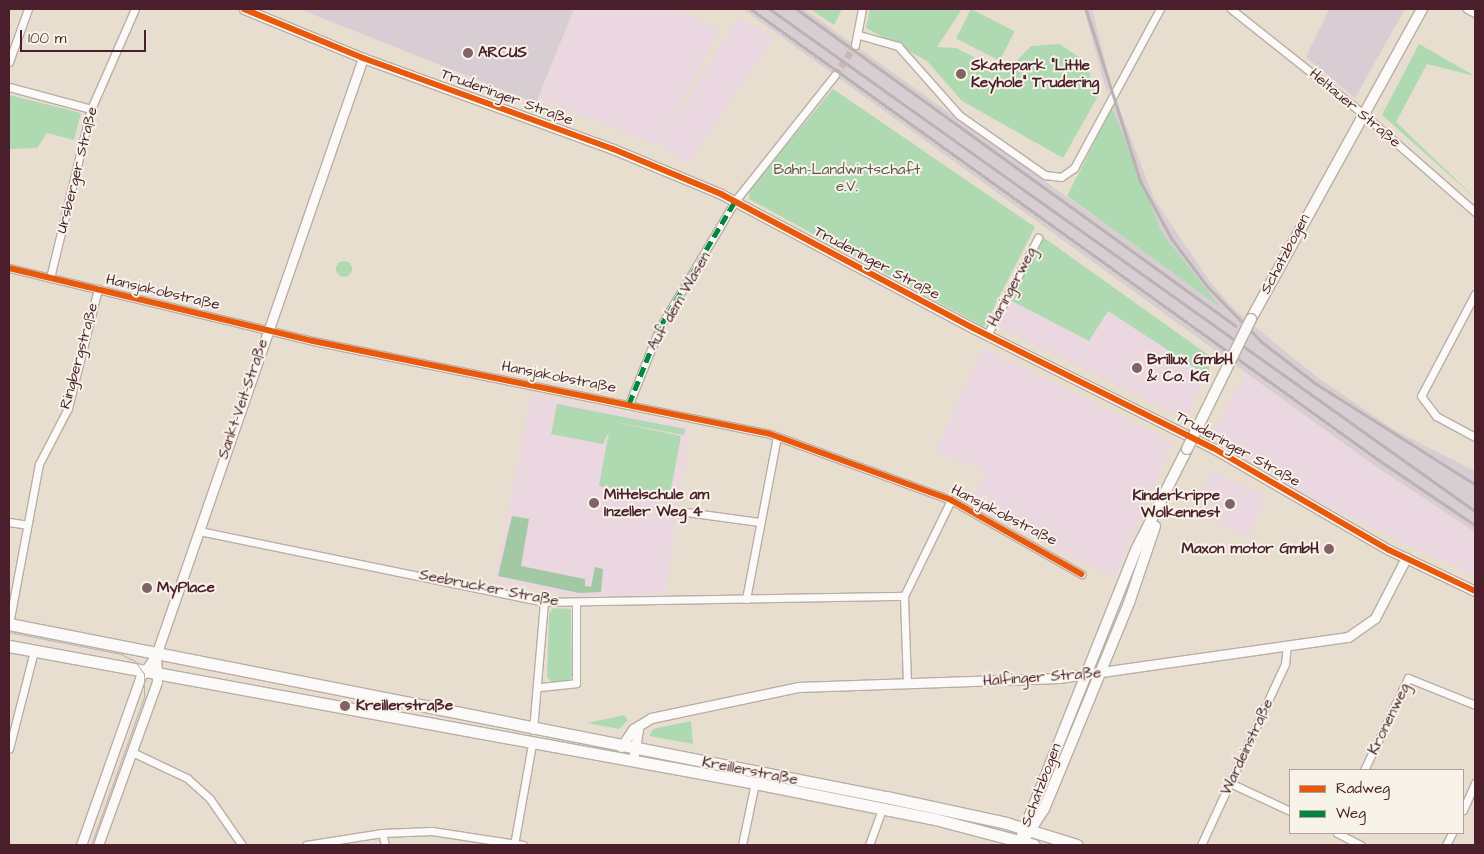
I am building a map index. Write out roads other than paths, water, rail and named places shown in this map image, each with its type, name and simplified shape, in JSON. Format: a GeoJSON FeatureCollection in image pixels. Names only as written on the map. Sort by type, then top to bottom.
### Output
{"type":"FeatureCollection","features":[{"type":"Feature","properties":{"kind":"main road","name":"Schatzbogen"},"geometry":{"type":"LineString","coordinates":[[1028,829],[1084,675],[1136,550],[1160,507],[1251,319],[1362,113],[1422,9]]}},
{"type":"Feature","properties":{"kind":"main road","name":"Schatzbogen"},"geometry":{"type":"LineString","coordinates":[[1020,843],[1100,673],[1160,507]]}},
{"type":"Feature","properties":{"kind":"main road","name":"Kreillerstraße"},"geometry":{"type":"LineString","coordinates":[[9,624],[1028,829],[1077,845]]}},
{"type":"Feature","properties":{"kind":"main road","name":"Kreillerstraße"},"geometry":{"type":"LineString","coordinates":[[9,646],[532,744],[755,783],[882,809],[1034,845]]}},
{"type":"Feature","properties":{"kind":"street","name":"Ursberger Straße"},"geometry":{"type":"LineString","coordinates":[[50,278],[91,109],[135,9]]}},
{"type":"Feature","properties":{"kind":"street","name":"Truderinger Straße"},"geometry":{"type":"LineString","coordinates":[[244,9],[363,58],[613,148],[735,201],[987,335],[1228,455],[1406,558],[1475,591]]}},
{"type":"Feature","properties":{"kind":"street"},"geometry":{"type":"LineString","coordinates":[[855,45],[859,34],[862,9]]}},
{"type":"Feature","properties":{"kind":"street"},"geometry":{"type":"LineString","coordinates":[[859,34],[898,46],[959,115],[1045,175],[1061,177],[1074,168],[1160,9]]}},
{"type":"Feature","properties":{"kind":"street","name":"Heltauer Straße"},"geometry":{"type":"LineString","coordinates":[[1231,9],[1362,113],[1475,212]]}},
{"type":"Feature","properties":{"kind":"street"},"geometry":{"type":"LineString","coordinates":[[1467,9],[1475,13]]}},
{"type":"Feature","properties":{"kind":"street"},"geometry":{"type":"LineString","coordinates":[[9,62],[25,10]]}},
{"type":"Feature","properties":{"kind":"street","name":"Sankt-Veit-Straße"},"geometry":{"type":"LineString","coordinates":[[81,845],[143,671],[156,655],[267,329],[363,58]]}},
{"type":"Feature","properties":{"kind":"street","name":"Auf dem Wasen"},"geometry":{"type":"LineString","coordinates":[[629,404],[660,327],[735,201],[835,75]]}},
{"type":"Feature","properties":{"kind":"street"},"geometry":{"type":"LineString","coordinates":[[9,87],[91,109]]}},
{"type":"Feature","properties":{"kind":"street","name":"Haringerweg"},"geometry":{"type":"LineString","coordinates":[[987,335],[1038,238]]}},
{"type":"Feature","properties":{"kind":"street","name":"Hansjakobstraße"},"geometry":{"type":"LineString","coordinates":[[9,268],[267,329],[629,404],[777,437],[951,500],[1081,574]]}},
{"type":"Feature","properties":{"kind":"street","name":"Ringbergstraße"},"geometry":{"type":"LineString","coordinates":[[9,624],[39,464],[68,408],[98,289]]}},
{"type":"Feature","properties":{"kind":"street"},"geometry":{"type":"LineString","coordinates":[[1475,294],[1425,381],[1421,396],[1424,404],[1475,437]]}},
{"type":"Feature","properties":{"kind":"street"},"geometry":{"type":"LineString","coordinates":[[746,599],[759,522],[777,437]]}},
{"type":"Feature","properties":{"kind":"street"},"geometry":{"type":"LineString","coordinates":[[907,683],[904,596],[951,500]]}},
{"type":"Feature","properties":{"kind":"street"},"geometry":{"type":"LineString","coordinates":[[686,512],[759,522]]}},
{"type":"Feature","properties":{"kind":"street"},"geometry":{"type":"LineString","coordinates":[[9,522],[27,525]]}},
{"type":"Feature","properties":{"kind":"street","name":"Seebrucker Straße"},"geometry":{"type":"LineString","coordinates":[[199,531],[544,602],[576,603],[904,596]]}},
{"type":"Feature","properties":{"kind":"street","name":"Halfinger Straße"},"geometry":{"type":"LineString","coordinates":[[621,746],[639,725],[656,717],[798,687],[1084,675],[1287,646],[1361,631],[1375,618],[1406,558]]}},
{"type":"Feature","properties":{"kind":"street"},"geometry":{"type":"LineString","coordinates":[[533,730],[540,687],[544,602]]}},
{"type":"Feature","properties":{"kind":"street"},"geometry":{"type":"LineString","coordinates":[[540,687],[576,683],[576,603]]}},
{"type":"Feature","properties":{"kind":"street","name":"Wardeinstraße"},"geometry":{"type":"LineString","coordinates":[[1201,845],[1285,664],[1287,646]]}},
{"type":"Feature","properties":{"kind":"street"},"geometry":{"type":"LineString","coordinates":[[9,749],[34,651]]}},
{"type":"Feature","properties":{"kind":"street"},"geometry":{"type":"LineString","coordinates":[[98,845],[160,673],[156,655]]}},
{"type":"Feature","properties":{"kind":"street","name":"Kronenweg"},"geometry":{"type":"LineString","coordinates":[[1364,769],[1408,678],[1475,705]]}},
{"type":"Feature","properties":{"kind":"street"},"geometry":{"type":"LineString","coordinates":[[633,761],[639,725]]}},
{"type":"Feature","properties":{"kind":"street"},"geometry":{"type":"LineString","coordinates":[[514,844],[532,744]]}},
{"type":"Feature","properties":{"kind":"street"},"geometry":{"type":"LineString","coordinates":[[132,752],[187,778],[210,799],[242,845]]}},
{"type":"Feature","properties":{"kind":"street"},"geometry":{"type":"LineString","coordinates":[[742,845],[755,783]]}},
{"type":"Feature","properties":{"kind":"street"},"geometry":{"type":"LineString","coordinates":[[1230,783],[1289,811]]}},
{"type":"Feature","properties":{"kind":"street"},"geometry":{"type":"LineString","coordinates":[[1464,808],[1475,783]]}},
{"type":"Feature","properties":{"kind":"street"},"geometry":{"type":"LineString","coordinates":[[869,845],[882,809]]}},
{"type":"Feature","properties":{"kind":"street"},"geometry":{"type":"LineString","coordinates":[[306,845],[336,842],[382,832],[432,831],[523,845]]}},
{"type":"Feature","properties":{"kind":"street"},"geometry":{"type":"LineString","coordinates":[[382,832],[384,845]]}},
{"type":"Feature","properties":{"kind":"street"},"geometry":{"type":"LineString","coordinates":[[1339,834],[1361,845]]}},
{"type":"Feature","properties":{"kind":"tunnel"},"geometry":{"type":"LineString","coordinates":[[835,75],[855,45]]}},
{"type":"Feature","properties":{"kind":"tram line"},"geometry":{"type":"LineString","coordinates":[[9,632],[121,654],[135,661],[144,674],[144,697],[91,845]]}},
{"type":"Feature","properties":{"kind":"railway"},"geometry":{"type":"LineString","coordinates":[[751,9],[1376,458],[1475,525]]}},
{"type":"Feature","properties":{"kind":"railway"},"geometry":{"type":"LineString","coordinates":[[770,9],[1475,511]]}},
{"type":"Feature","properties":{"kind":"railway"},"geometry":{"type":"LineString","coordinates":[[797,9],[1236,326]]}},
{"type":"Feature","properties":{"kind":"railway"},"geometry":{"type":"LineString","coordinates":[[1086,9],[1141,182],[1172,239],[1208,287],[1262,342],[1315,383],[1475,484]]}},
{"type":"Feature","properties":{"kind":"place","name":"ARCUS"},"geometry":{"type":"Point","coordinates":[468,53]}},
{"type":"Feature","properties":{"kind":"place","name":"Skatepark \"Little Keyhole\" Trudering"},"geometry":{"type":"Point","coordinates":[961,74]}},
{"type":"Feature","properties":{"kind":"place","name":"Brillux GmbH & Co. KG"},"geometry":{"type":"Point","coordinates":[1137,368]}},
{"type":"Feature","properties":{"kind":"place","name":"Mittelschule am Inzeller Weg 4"},"geometry":{"type":"Point","coordinates":[594,503]}},
{"type":"Feature","properties":{"kind":"place","name":"Kinderkrippe Wolkennest"},"geometry":{"type":"Point","coordinates":[1230,504]}},
{"type":"Feature","properties":{"kind":"place","name":"Maxon motor GmbH"},"geometry":{"type":"Point","coordinates":[1329,549]}},
{"type":"Feature","properties":{"kind":"place","name":"MyPlace"},"geometry":{"type":"Point","coordinates":[147,588]}},
{"type":"Feature","properties":{"kind":"place","name":"Kreillerstraße"},"geometry":{"type":"Point","coordinates":[345,706]}},
{"type":"Feature","properties":{"kind":"park label","name":"Bahn-Landwirtschaft e.V."},"geometry":{"type":"Point","coordinates":[847,178]}}]}
